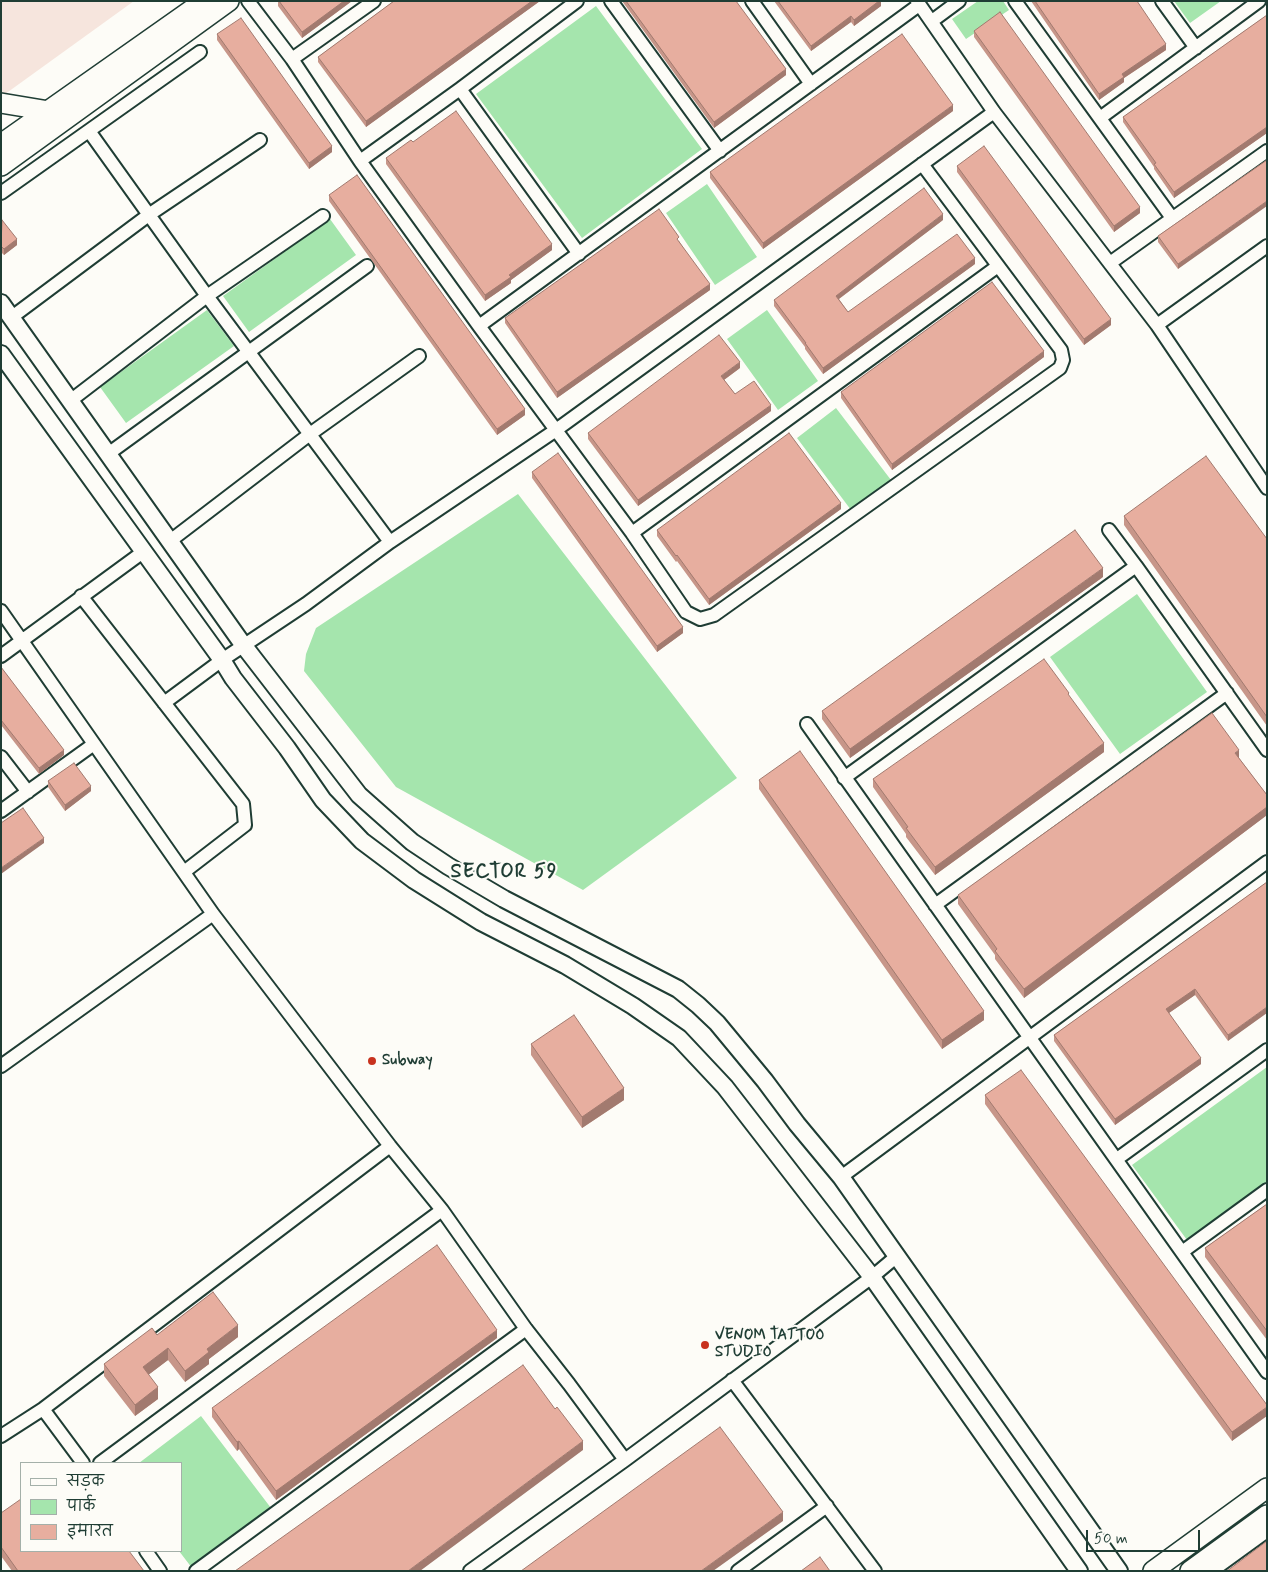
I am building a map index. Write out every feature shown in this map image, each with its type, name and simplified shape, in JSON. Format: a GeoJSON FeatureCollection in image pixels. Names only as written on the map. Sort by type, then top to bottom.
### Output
{"type":"FeatureCollection","features":[{"type":"Feature","properties":{"kind":"main road"},"geometry":{"type":"LineString","coordinates":[[1,144],[204,1]]}},
{"type":"Feature","properties":{"kind":"main road"},"geometry":{"type":"LineString","coordinates":[[1,166],[229,1]]}},
{"type":"Feature","properties":{"kind":"main road"},"geometry":{"type":"LineString","coordinates":[[1,103],[49,111]]}},
{"type":"Feature","properties":{"kind":"main road"},"geometry":{"type":"LineString","coordinates":[[1153,1571],[1267,1488]]}},
{"type":"Feature","properties":{"kind":"main road"},"geometry":{"type":"LineString","coordinates":[[1190,1571],[1267,1515]]}},
{"type":"Feature","properties":{"kind":"street"},"geometry":{"type":"LineString","coordinates":[[248,1],[292,60],[360,161],[632,533],[686,612],[700,619],[714,615],[1060,368],[1063,360],[1061,350],[922,164]]}},
{"type":"Feature","properties":{"kind":"street"},"geometry":{"type":"LineString","coordinates":[[292,60],[374,1]]}},
{"type":"Feature","properties":{"kind":"street"},"geometry":{"type":"LineString","coordinates":[[360,161],[577,1]]}},
{"type":"Feature","properties":{"kind":"street"},"geometry":{"type":"LineString","coordinates":[[611,1],[720,151]]}},
{"type":"Feature","properties":{"kind":"street"},"geometry":{"type":"LineString","coordinates":[[752,1],[811,84]]}},
{"type":"Feature","properties":{"kind":"street"},"geometry":{"type":"LineString","coordinates":[[932,21],[959,1]]}},
{"type":"Feature","properties":{"kind":"street"},"geometry":{"type":"LineString","coordinates":[[1016,1],[1172,218]]}},
{"type":"Feature","properties":{"kind":"street"},"geometry":{"type":"LineString","coordinates":[[1162,1],[1196,48]]}},
{"type":"Feature","properties":{"kind":"street"},"geometry":{"type":"LineString","coordinates":[[1100,118],[1259,1]]}},
{"type":"Feature","properties":{"kind":"street"},"geometry":{"type":"LineString","coordinates":[[479,326],[720,151],[918,3],[994,112],[1157,325],[1267,488]]}},
{"type":"Feature","properties":{"kind":"street"},"geometry":{"type":"LineString","coordinates":[[1,194],[200,52]]}},
{"type":"Feature","properties":{"kind":"street"},"geometry":{"type":"LineString","coordinates":[[460,89],[579,254]]}},
{"type":"Feature","properties":{"kind":"street"},"geometry":{"type":"LineString","coordinates":[[164,703],[222,660],[306,604],[390,542],[556,430],[994,112]]}},
{"type":"Feature","properties":{"kind":"street"},"geometry":{"type":"LineString","coordinates":[[89,131],[248,351],[390,542]]}},
{"type":"Feature","properties":{"kind":"street"},"geometry":{"type":"LineString","coordinates":[[12,317],[150,214],[260,140]]}},
{"type":"Feature","properties":{"kind":"street"},"geometry":{"type":"LineString","coordinates":[[1110,263],[1267,151]]}},
{"type":"Feature","properties":{"kind":"street"},"geometry":{"type":"LineString","coordinates":[[70,402],[208,296],[323,216]]}},
{"type":"Feature","properties":{"kind":"street"},"geometry":{"type":"LineString","coordinates":[[1157,325],[1267,246]]}},
{"type":"Feature","properties":{"kind":"street"},"geometry":{"type":"LineString","coordinates":[[108,454],[367,266]]}},
{"type":"Feature","properties":{"kind":"street"},"geometry":{"type":"LineString","coordinates":[[632,533],[998,266]]}},
{"type":"Feature","properties":{"kind":"street"},"geometry":{"type":"LineString","coordinates":[[1,303],[244,646],[359,795],[412,842],[504,899],[678,989],[717,1023],[841,1177],[1119,1571]]}},
{"type":"Feature","properties":{"kind":"street"},"geometry":{"type":"LineString","coordinates":[[1,354],[222,660],[233,678],[287,748],[323,800],[362,842],[414,880],[475,918],[565,966],[633,1006],[679,1038],[725,1087],[872,1277],[1079,1571]]}},
{"type":"Feature","properties":{"kind":"street"},"geometry":{"type":"LineString","coordinates":[[170,541],[310,434],[419,356]]}},
{"type":"Feature","properties":{"kind":"street"},"geometry":{"type":"LineString","coordinates":[[1109,530],[1267,750]]}},
{"type":"Feature","properties":{"kind":"street"},"geometry":{"type":"LineString","coordinates":[[1,656],[143,552]]}},
{"type":"Feature","properties":{"kind":"street"},"geometry":{"type":"LineString","coordinates":[[844,778],[1136,566]]}},
{"type":"Feature","properties":{"kind":"street"},"geometry":{"type":"LineString","coordinates":[[81,596],[243,804],[245,825],[184,872]]}},
{"type":"Feature","properties":{"kind":"street"},"geometry":{"type":"LineString","coordinates":[[1,611],[213,914],[390,1146],[442,1210],[526,1329],[625,1460]]}},
{"type":"Feature","properties":{"kind":"street"},"geometry":{"type":"LineString","coordinates":[[935,906],[1227,693]]}},
{"type":"Feature","properties":{"kind":"street"},"geometry":{"type":"LineString","coordinates":[[807,724],[1267,1372]]}},
{"type":"Feature","properties":{"kind":"street"},"geometry":{"type":"LineString","coordinates":[[1,811],[94,744]]}},
{"type":"Feature","properties":{"kind":"street"},"geometry":{"type":"LineString","coordinates":[[1,757],[28,792]]}},
{"type":"Feature","properties":{"kind":"street"},"geometry":{"type":"LineString","coordinates":[[841,1177],[1267,862]]}},
{"type":"Feature","properties":{"kind":"street"},"geometry":{"type":"LineString","coordinates":[[1,1066],[213,914]]}},
{"type":"Feature","properties":{"kind":"street"},"geometry":{"type":"LineString","coordinates":[[1117,1159],[1267,1050]]}},
{"type":"Feature","properties":{"kind":"street"},"geometry":{"type":"LineString","coordinates":[[1,1436],[43,1409],[390,1146]]}},
{"type":"Feature","properties":{"kind":"street"},"geometry":{"type":"LineString","coordinates":[[1182,1252],[1267,1190]]}},
{"type":"Feature","properties":{"kind":"street"},"geometry":{"type":"LineString","coordinates":[[101,1462],[442,1210]]}},
{"type":"Feature","properties":{"kind":"street"},"geometry":{"type":"LineString","coordinates":[[470,1571],[625,1460],[872,1277],[897,1256]]}},
{"type":"Feature","properties":{"kind":"street"},"geometry":{"type":"LineString","coordinates":[[196,1571],[526,1329]]}},
{"type":"Feature","properties":{"kind":"street"},"geometry":{"type":"LineString","coordinates":[[732,1380],[875,1571]]}},
{"type":"Feature","properties":{"kind":"street"},"geometry":{"type":"LineString","coordinates":[[43,1409],[82,1462]]}},
{"type":"Feature","properties":{"kind":"street"},"geometry":{"type":"LineString","coordinates":[[738,1571],[757,1566],[827,1506]]}},
{"type":"Feature","properties":{"kind":"street"},"geometry":{"type":"LineString","coordinates":[[1212,1571],[1267,1531]]}},
{"type":"Feature","properties":{"kind":"street"},"geometry":{"type":"LineString","coordinates":[[147,1552],[160,1571]]}},
{"type":"Feature","properties":{"kind":"shaded area"},"geometry":{"type":"Polygon","coordinates":[[[1,1],[134,1],[1,97],[1,1]]]}},
{"type":"Feature","properties":{"kind":"green space"},"geometry":{"type":"Polygon","coordinates":[[[978,1],[1003,1],[1009,10],[966,39],[952,19],[978,1]]]}},
{"type":"Feature","properties":{"kind":"green space"},"geometry":{"type":"Polygon","coordinates":[[[1174,1],[1221,1],[1190,23],[1174,1]]]}},
{"type":"Feature","properties":{"kind":"green space"},"geometry":{"type":"Polygon","coordinates":[[[596,6],[702,149],[582,238],[476,94],[596,6]]]}},
{"type":"Feature","properties":{"kind":"green space"},"geometry":{"type":"Polygon","coordinates":[[[707,184],[757,257],[715,285],[666,213],[707,184]]]}},
{"type":"Feature","properties":{"kind":"green space"},"geometry":{"type":"Polygon","coordinates":[[[330,219],[356,255],[249,332],[223,296],[330,219]]]}},
{"type":"Feature","properties":{"kind":"green space"},"geometry":{"type":"Polygon","coordinates":[[[207,310],[234,346],[126,423],[100,387],[207,310]]]}},
{"type":"Feature","properties":{"kind":"green space"},"geometry":{"type":"Polygon","coordinates":[[[767,310],[818,381],[778,410],[727,339],[767,310]]]}},
{"type":"Feature","properties":{"kind":"green space"},"geometry":{"type":"Polygon","coordinates":[[[836,408],[891,480],[851,510],[797,438],[836,408]]]}},
{"type":"Feature","properties":{"kind":"green space"},"geometry":{"type":"Polygon","coordinates":[[[518,494],[737,778],[583,890],[396,787],[304,671],[306,654],[316,628],[518,494]]]}},
{"type":"Feature","properties":{"kind":"green space"},"geometry":{"type":"Polygon","coordinates":[[[1137,594],[1207,692],[1120,754],[1050,657],[1137,594]]]}},
{"type":"Feature","properties":{"kind":"green space"},"geometry":{"type":"Polygon","coordinates":[[[1267,1067],[1267,1183],[1187,1240],[1132,1165],[1267,1067]]]}},
{"type":"Feature","properties":{"kind":"green space"},"geometry":{"type":"Polygon","coordinates":[[[201,1416],[271,1508],[192,1568],[180,1552],[182,1552],[182,1462],[140,1462],[201,1416]]]}},
{"type":"Feature","properties":{"kind":"building"},"geometry":{"type":"Polygon","coordinates":[[[279,1],[344,1],[302,32],[279,1]]]}},
{"type":"Feature","properties":{"kind":"building"},"geometry":{"type":"Polygon","coordinates":[[[394,1],[532,1],[366,121],[318,57],[394,1]]]}},
{"type":"Feature","properties":{"kind":"building"},"geometry":{"type":"Polygon","coordinates":[[[626,1],[736,1],[786,69],[714,122],[626,1]]]}},
{"type":"Feature","properties":{"kind":"building"},"geometry":{"type":"Polygon","coordinates":[[[778,1],[879,1],[854,20],[851,16],[811,46],[778,1]]]}},
{"type":"Feature","properties":{"kind":"building"},"geometry":{"type":"Polygon","coordinates":[[[1035,1],[1137,1],[1166,44],[1122,74],[1124,77],[1099,94],[1035,1]]]}},
{"type":"Feature","properties":{"kind":"building"},"geometry":{"type":"Polygon","coordinates":[[[1000,12],[1140,207],[1114,226],[974,31],[1000,12]]]}},
{"type":"Feature","properties":{"kind":"building"},"geometry":{"type":"Polygon","coordinates":[[[1267,15],[1267,127],[1174,192],[1123,117],[1267,15]]]}},
{"type":"Feature","properties":{"kind":"building"},"geometry":{"type":"Polygon","coordinates":[[[241,18],[332,146],[309,163],[217,34],[241,18]]]}},
{"type":"Feature","properties":{"kind":"building"},"geometry":{"type":"Polygon","coordinates":[[[902,34],[953,105],[763,243],[710,172],[902,34]]]}},
{"type":"Feature","properties":{"kind":"building"},"geometry":{"type":"Polygon","coordinates":[[[456,111],[552,244],[485,295],[386,158],[411,140],[413,142],[456,111]]]}},
{"type":"Feature","properties":{"kind":"building"},"geometry":{"type":"Polygon","coordinates":[[[984,146],[1111,319],[1084,339],[957,166],[984,146]]]}},
{"type":"Feature","properties":{"kind":"building"},"geometry":{"type":"Polygon","coordinates":[[[1267,160],[1267,201],[1178,264],[1158,236],[1267,160]]]}},
{"type":"Feature","properties":{"kind":"building"},"geometry":{"type":"Polygon","coordinates":[[[357,175],[525,409],[497,429],[329,195],[357,175]]]}},
{"type":"Feature","properties":{"kind":"building"},"geometry":{"type":"Polygon","coordinates":[[[924,188],[943,214],[836,296],[848,312],[957,234],[975,258],[823,368],[774,300],[924,188]]]}},
{"type":"Feature","properties":{"kind":"building"},"geometry":{"type":"Polygon","coordinates":[[[659,209],[679,237],[677,239],[710,284],[557,392],[505,318],[659,209]]]}},
{"type":"Feature","properties":{"kind":"building"},"geometry":{"type":"Polygon","coordinates":[[[2,220],[17,239],[4,249],[1,246],[2,220]]]}},
{"type":"Feature","properties":{"kind":"building"},"geometry":{"type":"Polygon","coordinates":[[[992,282],[1044,351],[892,464],[841,392],[992,282]]]}},
{"type":"Feature","properties":{"kind":"building"},"geometry":{"type":"Polygon","coordinates":[[[719,335],[740,362],[721,376],[735,394],[754,381],[771,405],[638,500],[588,433],[719,335]]]}},
{"type":"Feature","properties":{"kind":"building"},"geometry":{"type":"Polygon","coordinates":[[[789,433],[841,503],[709,599],[657,530],[789,433]]]}},
{"type":"Feature","properties":{"kind":"building"},"geometry":{"type":"Polygon","coordinates":[[[558,453],[683,627],[657,646],[532,472],[558,453]]]}},
{"type":"Feature","properties":{"kind":"building"},"geometry":{"type":"Polygon","coordinates":[[[1206,456],[1267,539],[1267,717],[1124,516],[1206,456]]]}},
{"type":"Feature","properties":{"kind":"building"},"geometry":{"type":"Polygon","coordinates":[[[1075,530],[1103,568],[850,749],[822,711],[1075,530]]]}},
{"type":"Feature","properties":{"kind":"building"},"geometry":{"type":"Polygon","coordinates":[[[1044,659],[1104,743],[935,867],[873,779],[1044,659]]]}},
{"type":"Feature","properties":{"kind":"building"},"geometry":{"type":"Polygon","coordinates":[[[1,667],[64,750],[39,768],[1,720],[1,667]]]}},
{"type":"Feature","properties":{"kind":"building"},"geometry":{"type":"Polygon","coordinates":[[[1212,713],[1239,750],[1235,753],[1267,795],[1267,807],[1024,989],[995,951],[997,949],[958,895],[1212,713]]]}},
{"type":"Feature","properties":{"kind":"building"},"geometry":{"type":"Polygon","coordinates":[[[800,751],[984,1011],[942,1040],[759,780],[800,751]]]}},
{"type":"Feature","properties":{"kind":"building"},"geometry":{"type":"Polygon","coordinates":[[[74,763],[91,786],[65,805],[48,781],[74,763]]]}},
{"type":"Feature","properties":{"kind":"building"},"geometry":{"type":"Polygon","coordinates":[[[23,808],[44,838],[1,868],[1,823],[23,808]]]}},
{"type":"Feature","properties":{"kind":"building"},"geometry":{"type":"Polygon","coordinates":[[[1267,882],[1267,1007],[1228,1035],[1195,989],[1166,1009],[1201,1058],[1115,1119],[1054,1035],[1267,882]]]}},
{"type":"Feature","properties":{"kind":"building"},"geometry":{"type":"Polygon","coordinates":[[[574,1015],[624,1088],[582,1117],[531,1044],[574,1015]]]}},
{"type":"Feature","properties":{"kind":"building"},"geometry":{"type":"Polygon","coordinates":[[[1021,1070],[1267,1405],[1267,1407],[1232,1432],[985,1095],[1021,1070]]]}},
{"type":"Feature","properties":{"kind":"building"},"geometry":{"type":"Polygon","coordinates":[[[1267,1204],[1267,1331],[1205,1248],[1267,1204]]]}},
{"type":"Feature","properties":{"kind":"building"},"geometry":{"type":"Polygon","coordinates":[[[437,1245],[497,1330],[276,1491],[212,1408],[437,1245]]]}},
{"type":"Feature","properties":{"kind":"building"},"geometry":{"type":"Polygon","coordinates":[[[213,1292],[238,1325],[207,1349],[209,1352],[185,1371],[168,1348],[143,1367],[158,1387],[135,1405],[104,1364],[152,1328],[157,1335],[213,1292]]]}},
{"type":"Feature","properties":{"kind":"building"},"geometry":{"type":"Polygon","coordinates":[[[523,1365],[555,1409],[557,1407],[583,1441],[408,1571],[235,1571],[523,1365]]]}},
{"type":"Feature","properties":{"kind":"building"},"geometry":{"type":"Polygon","coordinates":[[[720,1427],[783,1512],[701,1571],[521,1571],[720,1427]]]}},
{"type":"Feature","properties":{"kind":"building"},"geometry":{"type":"Polygon","coordinates":[[[20,1500],[20,1552],[130,1552],[144,1571],[18,1571],[1,1547],[1,1513],[20,1500]]]}},
{"type":"Feature","properties":{"kind":"building"},"geometry":{"type":"Polygon","coordinates":[[[1267,1541],[1267,1571],[1227,1571],[1267,1541]]]}},
{"type":"Feature","properties":{"kind":"building"},"geometry":{"type":"Polygon","coordinates":[[[820,1557],[830,1571],[801,1571],[820,1557]]]}},
{"type":"Feature","properties":{"kind":"place","name":"Subway"},"geometry":{"type":"Point","coordinates":[372,1061]}},
{"type":"Feature","properties":{"kind":"place","name":"VENOM TATTOO STUDIO"},"geometry":{"type":"Point","coordinates":[705,1345]}},
{"type":"Feature","properties":{"kind":"district","name":"SECTOR 59"},"geometry":{"type":"Point","coordinates":[504,873]}}]}
